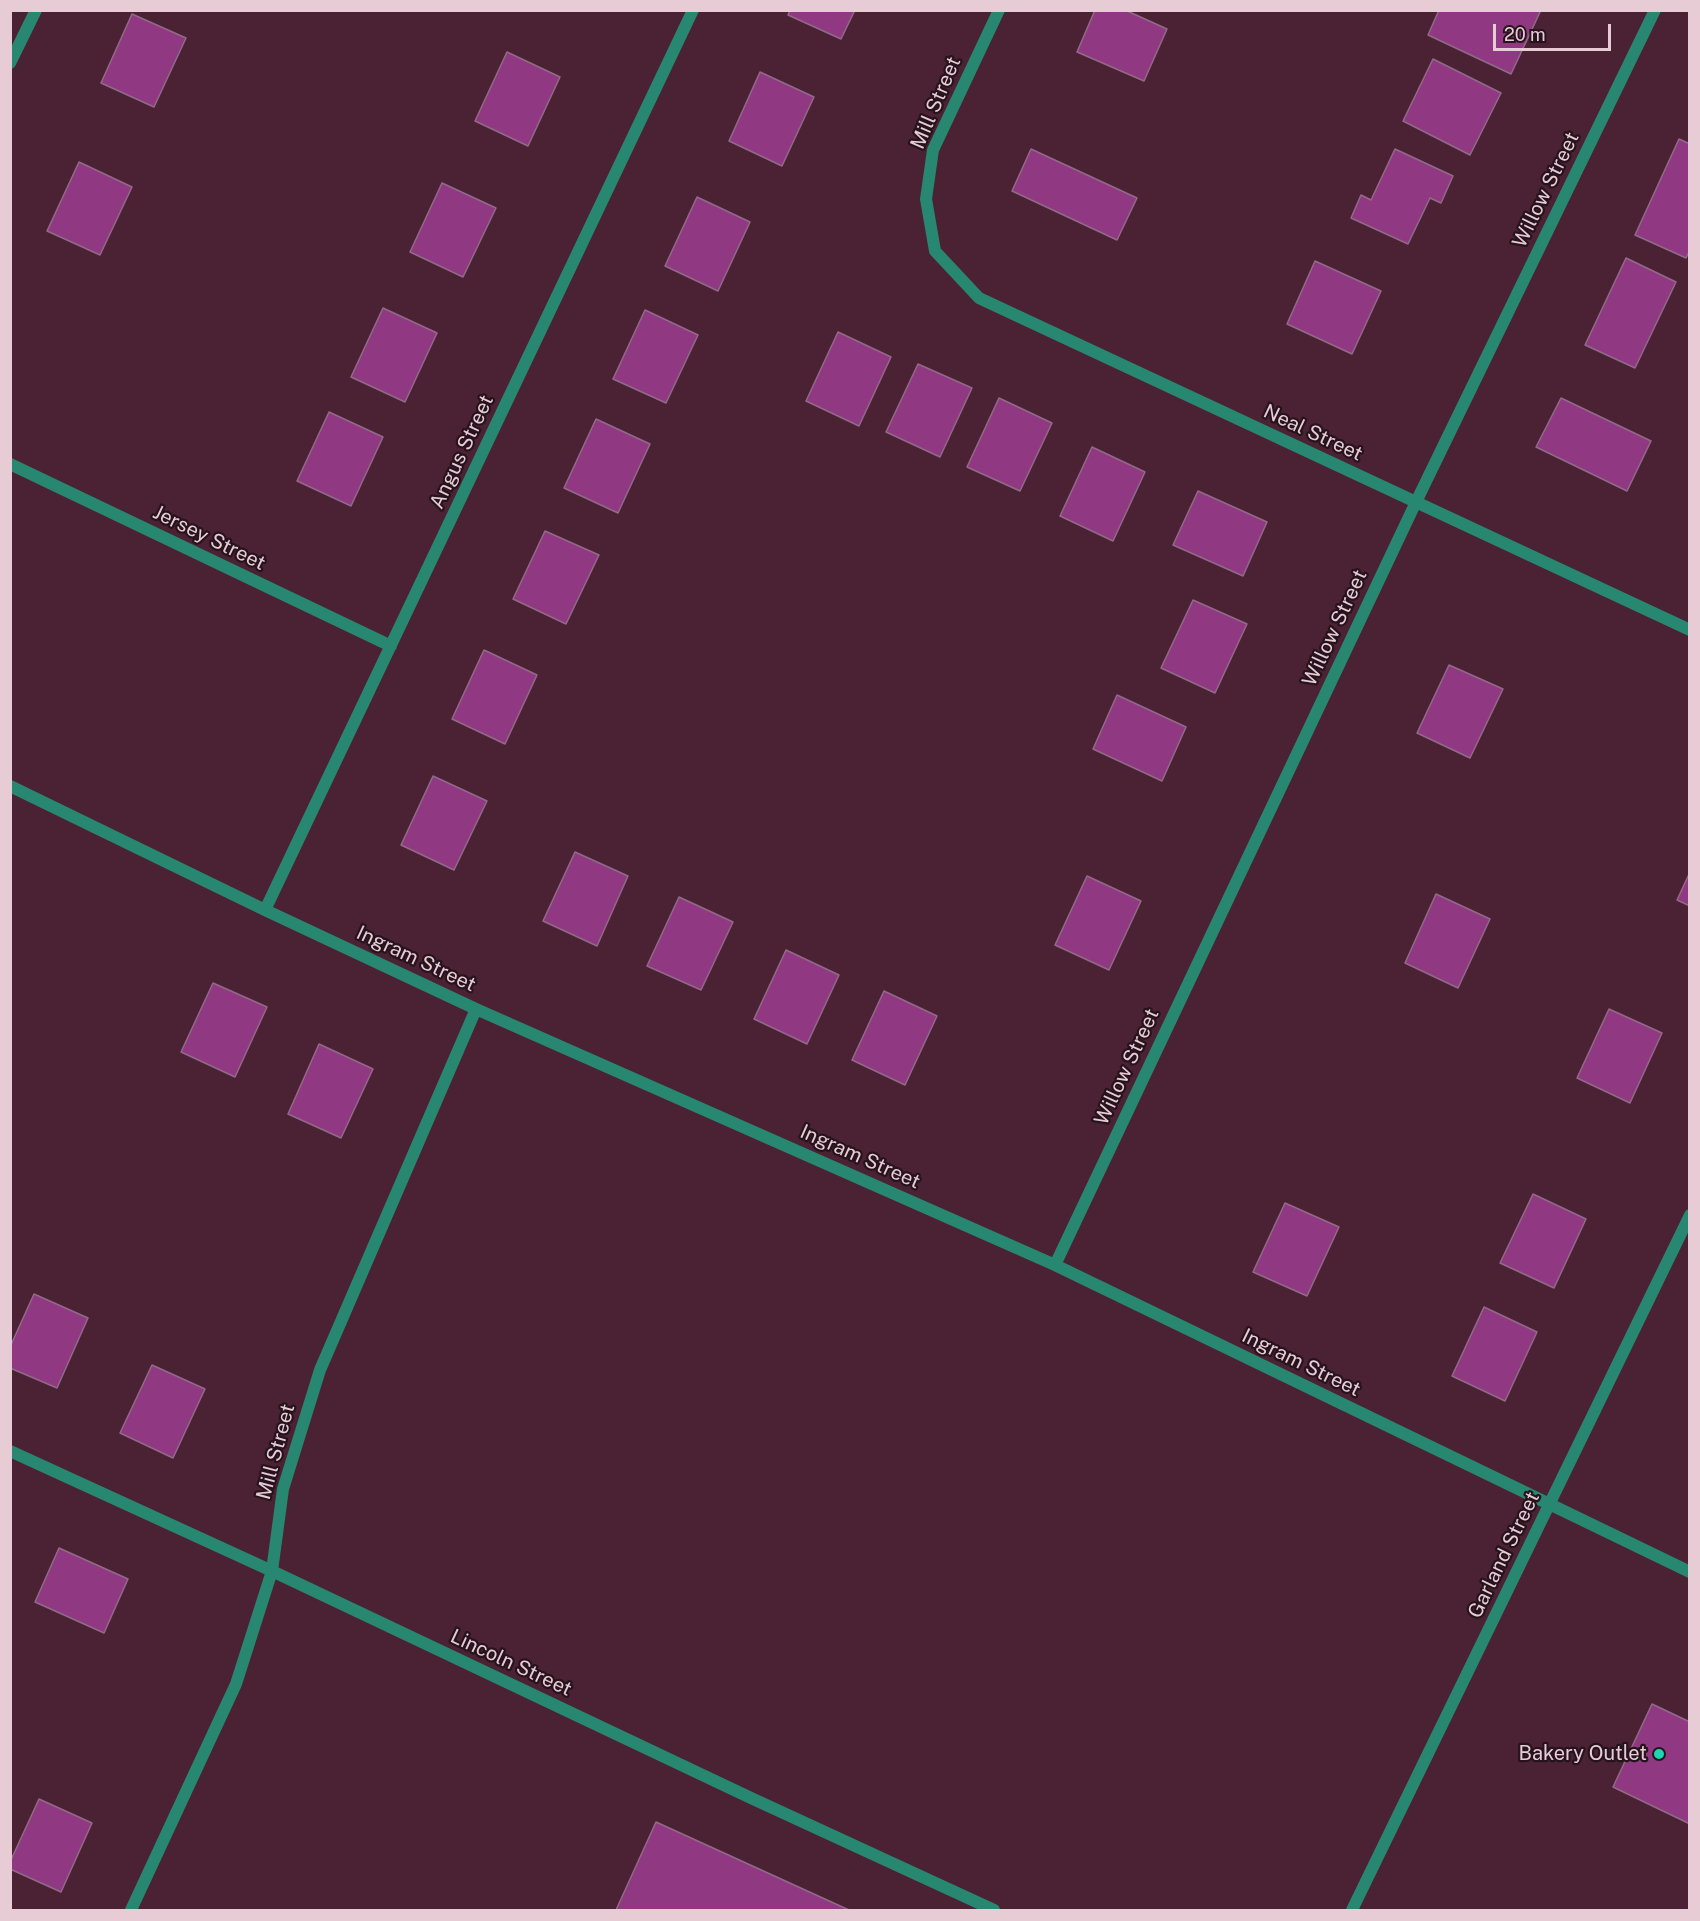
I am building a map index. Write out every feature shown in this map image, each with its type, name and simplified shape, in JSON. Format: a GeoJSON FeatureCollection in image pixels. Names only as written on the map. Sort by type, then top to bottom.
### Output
{"type":"FeatureCollection","features":[{"type":"Feature","properties":{"kind":"street"},"geometry":{"type":"LineString","coordinates":[[10,63],[36,10]]}},
{"type":"Feature","properties":{"kind":"street","name":"Angus Street"},"geometry":{"type":"LineString","coordinates":[[265,910],[693,10]]}},
{"type":"Feature","properties":{"kind":"street","name":"Mill Street"},"geometry":{"type":"LineString","coordinates":[[935,251],[926,199],[933,150],[999,10]]}},
{"type":"Feature","properties":{"kind":"street","name":"Willow Street"},"geometry":{"type":"LineString","coordinates":[[1055,1265],[1416,502],[1655,10]]}},
{"type":"Feature","properties":{"kind":"street","name":"Neal Street"},"geometry":{"type":"LineString","coordinates":[[935,251],[979,298],[1689,630]]}},
{"type":"Feature","properties":{"kind":"street","name":"Jersey Street"},"geometry":{"type":"LineString","coordinates":[[10,464],[391,646]]}},
{"type":"Feature","properties":{"kind":"street","name":"Ingram Street"},"geometry":{"type":"LineString","coordinates":[[10,786],[476,1009],[1055,1265],[1689,1572]]}},
{"type":"Feature","properties":{"kind":"street","name":"Mill Street"},"geometry":{"type":"LineString","coordinates":[[130,1911],[236,1684],[272,1571],[283,1488],[320,1370],[476,1009]]}},
{"type":"Feature","properties":{"kind":"street","name":"Garland Street"},"geometry":{"type":"LineString","coordinates":[[1353,1911],[1689,1215]]}},
{"type":"Feature","properties":{"kind":"street","name":"Lincoln Street"},"geometry":{"type":"LineString","coordinates":[[10,1451],[272,1571],[994,1911]]}},
{"type":"Feature","properties":{"kind":"building"},"geometry":{"type":"Polygon","coordinates":[[[790,10],[855,10],[841,39],[788,15],[790,10]]]}},
{"type":"Feature","properties":{"kind":"building"},"geometry":{"type":"Polygon","coordinates":[[[1095,10],[1125,10],[1167,29],[1144,81],[1077,52],[1095,10]]]}},
{"type":"Feature","properties":{"kind":"building"},"geometry":{"type":"Polygon","coordinates":[[[1439,10],[1541,10],[1511,74],[1428,35],[1439,10]]]}},
{"type":"Feature","properties":{"kind":"building"},"geometry":{"type":"Polygon","coordinates":[[[132,14],[186,38],[154,107],[101,83],[132,14]]]}},
{"type":"Feature","properties":{"kind":"building"},"geometry":{"type":"Polygon","coordinates":[[[507,52],[560,77],[528,146],[475,121],[507,52]]]}},
{"type":"Feature","properties":{"kind":"building"},"geometry":{"type":"Polygon","coordinates":[[[1433,59],[1501,93],[1470,155],[1403,121],[1433,59]]]}},
{"type":"Feature","properties":{"kind":"building"},"geometry":{"type":"Polygon","coordinates":[[[760,72],[814,97],[782,166],[729,141],[760,72]]]}},
{"type":"Feature","properties":{"kind":"building"},"geometry":{"type":"Polygon","coordinates":[[[1679,139],[1690,144],[1690,250],[1686,258],[1635,235],[1679,139]]]}},
{"type":"Feature","properties":{"kind":"building"},"geometry":{"type":"Polygon","coordinates":[[[1031,149],[1137,198],[1117,240],[1012,191],[1031,149]]]}},
{"type":"Feature","properties":{"kind":"building"},"geometry":{"type":"Polygon","coordinates":[[[1395,149],[1453,176],[1441,203],[1430,198],[1408,244],[1351,218],[1361,195],[1371,200],[1395,149]]]}},
{"type":"Feature","properties":{"kind":"building"},"geometry":{"type":"Polygon","coordinates":[[[79,162],[132,187],[100,255],[47,231],[79,162]]]}},
{"type":"Feature","properties":{"kind":"building"},"geometry":{"type":"Polygon","coordinates":[[[442,183],[496,208],[463,277],[410,252],[442,183]]]}},
{"type":"Feature","properties":{"kind":"building"},"geometry":{"type":"Polygon","coordinates":[[[697,197],[750,222],[718,291],[665,266],[697,197]]]}},
{"type":"Feature","properties":{"kind":"building"},"geometry":{"type":"Polygon","coordinates":[[[1626,258],[1676,282],[1635,368],[1585,345],[1626,258]]]}},
{"type":"Feature","properties":{"kind":"building"},"geometry":{"type":"Polygon","coordinates":[[[1315,261],[1381,291],[1352,354],[1287,324],[1315,261]]]}},
{"type":"Feature","properties":{"kind":"building"},"geometry":{"type":"Polygon","coordinates":[[[383,308],[437,333],[405,402],[351,377],[383,308]]]}},
{"type":"Feature","properties":{"kind":"building"},"geometry":{"type":"Polygon","coordinates":[[[645,310],[698,335],[666,403],[613,379],[645,310]]]}},
{"type":"Feature","properties":{"kind":"building"},"geometry":{"type":"Polygon","coordinates":[[[838,332],[891,357],[859,426],[806,401],[838,332]]]}},
{"type":"Feature","properties":{"kind":"building"},"geometry":{"type":"Polygon","coordinates":[[[918,364],[972,388],[940,457],[886,432],[918,364]]]}},
{"type":"Feature","properties":{"kind":"building"},"geometry":{"type":"Polygon","coordinates":[[[999,398],[1052,423],[1020,491],[967,467],[999,398]]]}},
{"type":"Feature","properties":{"kind":"building"},"geometry":{"type":"Polygon","coordinates":[[[1561,398],[1651,441],[1627,491],[1536,447],[1561,398]]]}},
{"type":"Feature","properties":{"kind":"building"},"geometry":{"type":"Polygon","coordinates":[[[329,412],[383,437],[351,506],[297,481],[329,412]]]}},
{"type":"Feature","properties":{"kind":"building"},"geometry":{"type":"Polygon","coordinates":[[[596,419],[650,444],[618,513],[564,488],[596,419]]]}},
{"type":"Feature","properties":{"kind":"building"},"geometry":{"type":"Polygon","coordinates":[[[1092,447],[1145,472],[1113,541],[1060,516],[1092,447]]]}},
{"type":"Feature","properties":{"kind":"building"},"geometry":{"type":"Polygon","coordinates":[[[1198,491],[1267,522],[1243,576],[1173,545],[1198,491]]]}},
{"type":"Feature","properties":{"kind":"building"},"geometry":{"type":"Polygon","coordinates":[[[545,531],[599,555],[566,624],[513,599],[545,531]]]}},
{"type":"Feature","properties":{"kind":"building"},"geometry":{"type":"Polygon","coordinates":[[[1193,600],[1247,624],[1215,693],[1161,668],[1193,600]]]}},
{"type":"Feature","properties":{"kind":"building"},"geometry":{"type":"Polygon","coordinates":[[[484,650],[537,675],[505,744],[452,719],[484,650]]]}},
{"type":"Feature","properties":{"kind":"building"},"geometry":{"type":"Polygon","coordinates":[[[1449,665],[1503,689],[1470,758],[1417,733],[1449,665]]]}},
{"type":"Feature","properties":{"kind":"building"},"geometry":{"type":"Polygon","coordinates":[[[1117,695],[1186,727],[1162,781],[1093,749],[1117,695]]]}},
{"type":"Feature","properties":{"kind":"building"},"geometry":{"type":"Polygon","coordinates":[[[433,776],[487,801],[454,870],[401,845],[433,776]]]}},
{"type":"Feature","properties":{"kind":"building"},"geometry":{"type":"Polygon","coordinates":[[[575,852],[628,876],[597,946],[543,921],[575,852]]]}},
{"type":"Feature","properties":{"kind":"building"},"geometry":{"type":"Polygon","coordinates":[[[1690,872],[1690,906],[1677,900],[1690,872]]]}},
{"type":"Feature","properties":{"kind":"building"},"geometry":{"type":"Polygon","coordinates":[[[1087,876],[1141,901],[1109,970],[1055,945],[1087,876]]]}},
{"type":"Feature","properties":{"kind":"building"},"geometry":{"type":"Polygon","coordinates":[[[1436,894],[1490,919],[1458,988],[1405,963],[1436,894]]]}},
{"type":"Feature","properties":{"kind":"building"},"geometry":{"type":"Polygon","coordinates":[[[679,897],[733,922],[701,990],[647,966],[679,897]]]}},
{"type":"Feature","properties":{"kind":"building"},"geometry":{"type":"Polygon","coordinates":[[[786,950],[839,975],[807,1044],[754,1019],[786,950]]]}},
{"type":"Feature","properties":{"kind":"building"},"geometry":{"type":"Polygon","coordinates":[[[213,983],[267,1007],[235,1077],[181,1052],[213,983]]]}},
{"type":"Feature","properties":{"kind":"building"},"geometry":{"type":"Polygon","coordinates":[[[884,991],[937,1016],[905,1085],[852,1060],[884,991]]]}},
{"type":"Feature","properties":{"kind":"building"},"geometry":{"type":"Polygon","coordinates":[[[1609,1009],[1662,1033],[1630,1103],[1577,1078],[1609,1009]]]}},
{"type":"Feature","properties":{"kind":"building"},"geometry":{"type":"Polygon","coordinates":[[[319,1044],[373,1069],[341,1138],[288,1114],[319,1044]]]}},
{"type":"Feature","properties":{"kind":"building"},"geometry":{"type":"Polygon","coordinates":[[[1533,1194],[1586,1219],[1554,1288],[1500,1263],[1533,1194]]]}},
{"type":"Feature","properties":{"kind":"building"},"geometry":{"type":"Polygon","coordinates":[[[1285,1203],[1339,1227],[1307,1296],[1253,1272],[1285,1203]]]}},
{"type":"Feature","properties":{"kind":"building"},"geometry":{"type":"Polygon","coordinates":[[[34,1294],[88,1318],[57,1388],[10,1368],[10,1347],[34,1294]]]}},
{"type":"Feature","properties":{"kind":"building"},"geometry":{"type":"Polygon","coordinates":[[[1484,1307],[1537,1332],[1505,1401],[1452,1376],[1484,1307]]]}},
{"type":"Feature","properties":{"kind":"building"},"geometry":{"type":"Polygon","coordinates":[[[152,1365],[205,1389],[173,1458],[120,1433],[152,1365]]]}},
{"type":"Feature","properties":{"kind":"building"},"geometry":{"type":"Polygon","coordinates":[[[59,1548],[128,1579],[104,1633],[35,1602],[59,1548]]]}},
{"type":"Feature","properties":{"kind":"building","name":"Bakery Outlet"},"geometry":{"type":"Polygon","coordinates":[[[1652,1704],[1690,1722],[1690,1824],[1613,1787],[1652,1704]]]}},
{"type":"Feature","properties":{"kind":"building"},"geometry":{"type":"Polygon","coordinates":[[[39,1799],[92,1823],[61,1892],[10,1869],[10,1862],[39,1799]]]}},
{"type":"Feature","properties":{"kind":"building"},"geometry":{"type":"Polygon","coordinates":[[[656,1822],[849,1910],[616,1910],[656,1822]]]}},
{"type":"Feature","properties":{"kind":"place","name":"Bakery Outlet"},"geometry":{"type":"Point","coordinates":[1659,1754]}}]}
